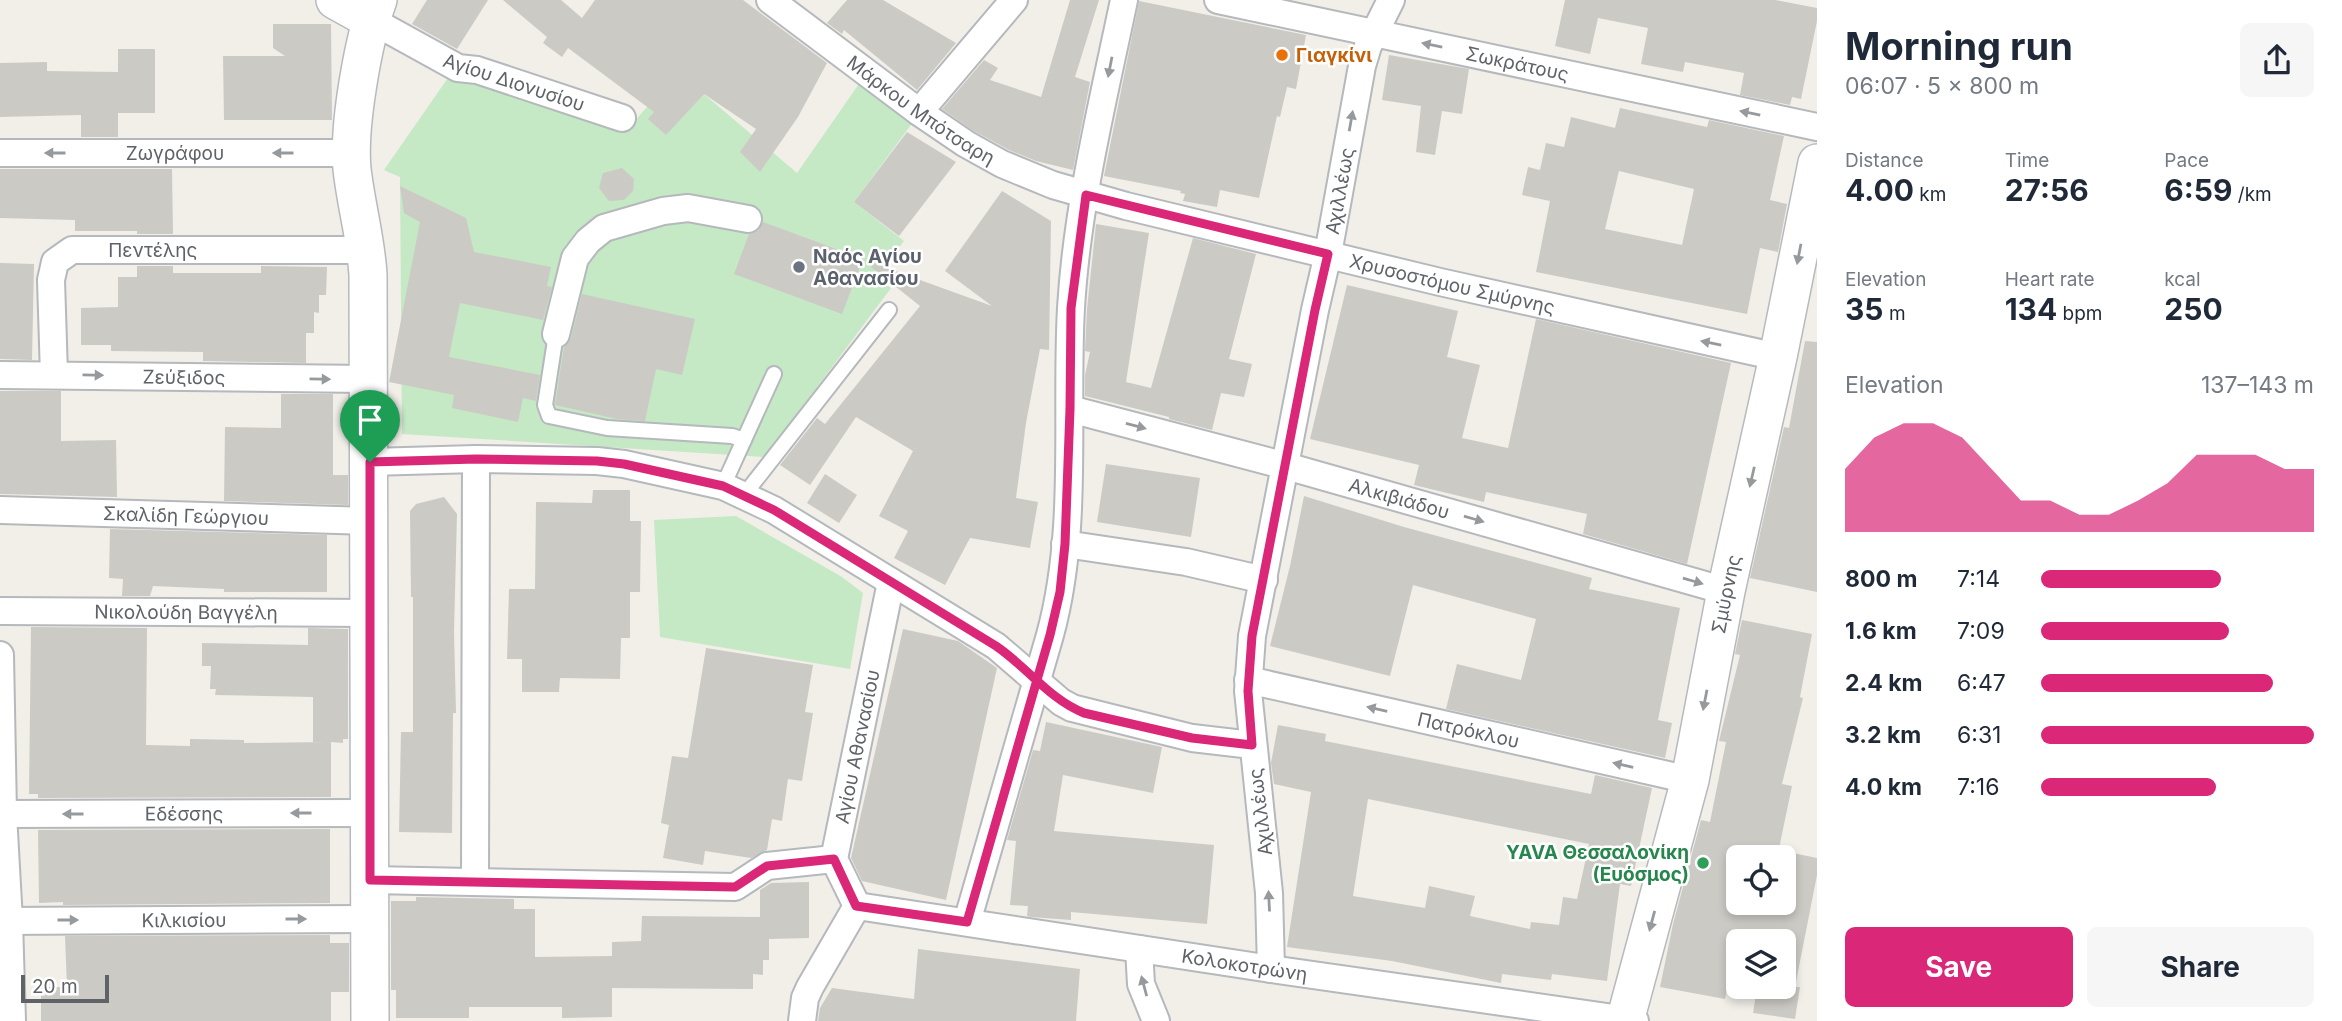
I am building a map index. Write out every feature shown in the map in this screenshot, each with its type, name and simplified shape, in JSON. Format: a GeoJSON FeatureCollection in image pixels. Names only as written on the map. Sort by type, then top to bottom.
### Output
{"type":"FeatureCollection","features":[{"type":"Feature","properties":{"kind":"street","name":"Αγίου Διονυσίου"},"geometry":{"type":"LineString","coordinates":[[335,0],[375,10],[458,68],[477,70],[622,118]]}},
{"type":"Feature","properties":{"kind":"street"},"geometry":{"type":"LineString","coordinates":[[919,112],[1014,0]]}},
{"type":"Feature","properties":{"kind":"street"},"geometry":{"type":"LineString","coordinates":[[967,922],[1056,611],[1065,544],[1071,308],[1086,195],[1124,0]]}},
{"type":"Feature","properties":{"kind":"street","name":"Σωκράτους"},"geometry":{"type":"LineString","coordinates":[[1218,0],[1817,127]]}},
{"type":"Feature","properties":{"kind":"street","name":"Αχιλλέως"},"geometry":{"type":"LineString","coordinates":[[1271,969],[1269,893],[1252,745],[1248,680],[1252,636],[1328,254],[1362,66],[1374,33],[1391,0]]}},
{"type":"Feature","properties":{"kind":"street","name":"Μάρκου Μπότσαρη"},"geometry":{"type":"LineString","coordinates":[[774,1],[919,112],[966,144],[1002,164],[1086,195]]}},
{"type":"Feature","properties":{"kind":"street"},"geometry":{"type":"LineString","coordinates":[[370,1021],[370,462],[367,250],[351,153],[363,62],[375,10]]}},
{"type":"Feature","properties":{"kind":"street","name":"Ζωγράφου"},"geometry":{"type":"LineString","coordinates":[[0,153],[351,153]]}},
{"type":"Feature","properties":{"kind":"street","name":"Σμύρνης"},"geometry":{"type":"LineString","coordinates":[[1628,1021],[1689,780],[1726,591],[1778,358],[1817,163]]}},
{"type":"Feature","properties":{"kind":"street","name":"Χρυσοστόμου Σμύρνης"},"geometry":{"type":"LineString","coordinates":[[1086,195],[1549,307],[1778,358]]}},
{"type":"Feature","properties":{"kind":"street"},"geometry":{"type":"LineString","coordinates":[[556,334],[575,258],[588,241],[604,228],[663,211],[688,208],[748,219]]}},
{"type":"Feature","properties":{"kind":"street","name":"Πεντέλης"},"geometry":{"type":"LineString","coordinates":[[54,374],[51,280],[55,262],[72,250],[367,250]]}},
{"type":"Feature","properties":{"kind":"street","name":"Ζεύξιδος"},"geometry":{"type":"LineString","coordinates":[[0,375],[369,379]]}},
{"type":"Feature","properties":{"kind":"street","name":"Αλκιβιάδου"},"geometry":{"type":"LineString","coordinates":[[1070,409],[1286,466],[1726,591]]}},
{"type":"Feature","properties":{"kind":"street"},"geometry":{"type":"LineString","coordinates":[[370,462],[476,459],[597,461],[624,464],[733,490],[774,510],[996,646],[1061,702],[1084,713],[1192,738],[1252,745]]}},
{"type":"Feature","properties":{"kind":"street"},"geometry":{"type":"LineString","coordinates":[[475,881],[476,459]]}},
{"type":"Feature","properties":{"kind":"street","name":"Σκαλίδη Γεώργιου"},"geometry":{"type":"LineString","coordinates":[[0,510],[370,522]]}},
{"type":"Feature","properties":{"kind":"street"},"geometry":{"type":"LineString","coordinates":[[1065,544],[1186,562],[1264,580]]}},
{"type":"Feature","properties":{"kind":"street","name":"Αγίου Αθανασίου"},"geometry":{"type":"LineString","coordinates":[[834,859],[891,582]]}},
{"type":"Feature","properties":{"kind":"street","name":"Νικολούδη Βαγγέλη"},"geometry":{"type":"LineString","coordinates":[[0,611],[370,613]]}},
{"type":"Feature","properties":{"kind":"street"},"geometry":{"type":"LineString","coordinates":[[0,655],[5,920],[12,1021]]}},
{"type":"Feature","properties":{"kind":"street","name":"Πατρόκλου"},"geometry":{"type":"LineString","coordinates":[[1248,680],[1689,780]]}},
{"type":"Feature","properties":{"kind":"street","name":"Εδέσσης"},"geometry":{"type":"LineString","coordinates":[[2,814],[369,813]]}},
{"type":"Feature","properties":{"kind":"street"},"geometry":{"type":"LineString","coordinates":[[370,880],[735,887],[767,866],[834,859],[856,906],[810,987],[805,998],[802,1021]]}},
{"type":"Feature","properties":{"kind":"street","name":"Κολοκοτρώνη"},"geometry":{"type":"LineString","coordinates":[[856,906],[1628,1021]]}},
{"type":"Feature","properties":{"kind":"street","name":"Κιλκισίου"},"geometry":{"type":"LineString","coordinates":[[5,920],[369,919]]}},
{"type":"Feature","properties":{"kind":"street"},"geometry":{"type":"LineString","coordinates":[[1139,949],[1141,984],[1156,1021]]}},
{"type":"Feature","properties":{"kind":"lane"},"geometry":{"type":"LineString","coordinates":[[733,490],[889,310]]}},
{"type":"Feature","properties":{"kind":"lane"},"geometry":{"type":"LineString","coordinates":[[556,334],[545,405],[549,416],[607,428],[732,436],[744,440]]}},
{"type":"Feature","properties":{"kind":"lane"},"geometry":{"type":"LineString","coordinates":[[733,490],[744,440],[774,374]]}},
{"type":"Feature","properties":{"kind":"green space"},"geometry":{"type":"Polygon","coordinates":[[[679,73],[797,173],[861,81],[913,122],[854,202],[904,241],[876,276],[891,288],[765,457],[402,434],[400,177],[384,170],[450,75],[625,131],[679,73]]]}},
{"type":"Feature","properties":{"kind":"green space"},"geometry":{"type":"Polygon","coordinates":[[[736,516],[842,577],[863,593],[850,669],[660,637],[654,520],[736,516]]]}},
{"type":"Feature","properties":{"kind":"building"},"geometry":{"type":"Polygon","coordinates":[[[427,0],[488,0],[457,49],[412,24],[427,0]]]}},
{"type":"Feature","properties":{"kind":"building"},"geometry":{"type":"Polygon","coordinates":[[[503,0],[561,0],[582,18],[595,0],[743,0],[827,63],[798,117],[760,172],[740,152],[756,129],[704,94],[666,135],[648,119],[654,112],[568,48],[562,57],[543,43],[547,37],[503,0]]]}},
{"type":"Feature","properties":{"kind":"building"},"geometry":{"type":"Polygon","coordinates":[[[847,0],[883,0],[956,43],[917,90],[844,30],[842,34],[827,23],[847,0]]]}},
{"type":"Feature","properties":{"kind":"building"},"geometry":{"type":"Polygon","coordinates":[[[1070,0],[1099,0],[1075,77],[1090,82],[1073,170],[1036,161],[1009,150],[942,109],[984,60],[998,68],[990,80],[1041,97],[1070,0]]]}},
{"type":"Feature","properties":{"kind":"building"},"geometry":{"type":"Polygon","coordinates":[[[1565,0],[1775,0],[1817,8],[1817,21],[1801,99],[1792,97],[1790,105],[1740,95],[1744,73],[1685,62],[1683,72],[1641,64],[1648,28],[1598,18],[1590,54],[1555,46],[1565,0]]]}},
{"type":"Feature","properties":{"kind":"building"},"geometry":{"type":"Polygon","coordinates":[[[1139,1],[1306,35],[1296,89],[1287,87],[1280,117],[1277,116],[1259,198],[1220,190],[1217,207],[1183,201],[1185,194],[1180,193],[1181,191],[1104,176],[1139,1]]]}},
{"type":"Feature","properties":{"kind":"building"},"geometry":{"type":"Polygon","coordinates":[[[273,24],[331,24],[332,120],[224,120],[223,56],[285,56],[273,48],[273,24]]]}},
{"type":"Feature","properties":{"kind":"building"},"geometry":{"type":"Polygon","coordinates":[[[118,49],[155,49],[155,113],[118,113],[118,137],[81,137],[81,115],[0,117],[0,63],[47,62],[47,71],[118,72],[118,49]]]}},
{"type":"Feature","properties":{"kind":"building"},"geometry":{"type":"Polygon","coordinates":[[[1389,55],[1469,69],[1462,114],[1442,111],[1435,155],[1416,152],[1421,106],[1382,100],[1389,55]]]}},
{"type":"Feature","properties":{"kind":"building"},"geometry":{"type":"Polygon","coordinates":[[[1620,108],[1707,127],[1709,120],[1784,136],[1770,200],[1787,204],[1778,252],[1760,248],[1747,314],[1536,272],[1550,201],[1522,195],[1528,167],[1540,170],[1546,143],[1564,147],[1571,117],[1615,128],[1620,108]],[[1619,171],[1605,229],[1682,245],[1694,189],[1619,171]]]}},
{"type":"Feature","properties":{"kind":"building"},"geometry":{"type":"Polygon","coordinates":[[[907,132],[956,162],[899,236],[854,202],[907,132]]]}},
{"type":"Feature","properties":{"kind":"building"},"geometry":{"type":"Polygon","coordinates":[[[622,168],[634,179],[633,191],[624,200],[609,201],[599,188],[603,173],[622,168]]]}},
{"type":"Feature","properties":{"kind":"building"},"geometry":{"type":"Polygon","coordinates":[[[0,169],[172,169],[173,234],[75,231],[75,220],[0,218],[0,169]]]}},
{"type":"Feature","properties":{"kind":"building"},"geometry":{"type":"Polygon","coordinates":[[[400,186],[466,218],[474,252],[551,267],[547,286],[552,287],[543,320],[460,303],[449,357],[540,375],[536,401],[523,398],[518,422],[452,408],[454,395],[389,382],[420,222],[404,213],[400,186]]]}},
{"type":"Feature","properties":{"kind":"building"},"geometry":{"type":"Polygon","coordinates":[[[1002,191],[1051,221],[1049,350],[1040,349],[1016,498],[1038,502],[1030,548],[970,538],[945,585],[894,558],[908,531],[879,516],[913,451],[856,417],[810,485],[780,465],[817,418],[825,424],[920,306],[871,267],[873,263],[992,306],[945,271],[1002,191]]]}},
{"type":"Feature","properties":{"kind":"building","name":"Ναός Αγίου Αθανασίου"},"geometry":{"type":"Polygon","coordinates":[[[763,222],[863,259],[842,314],[734,274],[749,234],[759,230],[763,222]]]}},
{"type":"Feature","properties":{"kind":"building"},"geometry":{"type":"Polygon","coordinates":[[[1096,224],[1149,233],[1126,382],[1151,388],[1193,238],[1256,254],[1229,359],[1252,364],[1244,397],[1221,393],[1212,430],[1085,396],[1085,375],[1090,352],[1085,351],[1087,309],[1096,224]]]}},
{"type":"Feature","properties":{"kind":"building"},"geometry":{"type":"Polygon","coordinates":[[[0,263],[34,264],[32,360],[0,359],[0,263]]]}},
{"type":"Feature","properties":{"kind":"building"},"geometry":{"type":"Polygon","coordinates":[[[137,266],[173,266],[173,273],[261,273],[261,266],[327,267],[326,295],[319,295],[319,313],[314,312],[314,333],[306,333],[306,363],[203,361],[203,352],[111,351],[111,345],[81,345],[81,308],[118,307],[118,277],[137,277],[137,266]]]}},
{"type":"Feature","properties":{"kind":"building"},"geometry":{"type":"Polygon","coordinates":[[[1347,285],[1458,311],[1447,357],[1480,365],[1462,438],[1508,448],[1536,319],[1731,363],[1687,564],[1583,534],[1587,514],[1486,492],[1484,502],[1414,485],[1419,465],[1310,439],[1347,285]]]}},
{"type":"Feature","properties":{"kind":"building"},"geometry":{"type":"Polygon","coordinates":[[[582,294],[695,319],[682,375],[656,369],[645,421],[617,419],[555,405],[564,347],[571,338],[582,294]]]}},
{"type":"Feature","properties":{"kind":"building"},"geometry":{"type":"Polygon","coordinates":[[[1805,341],[1817,342],[1817,592],[1750,578],[1784,427],[1789,428],[1805,341]]]}},
{"type":"Feature","properties":{"kind":"building"},"geometry":{"type":"Polygon","coordinates":[[[0,391],[61,391],[61,441],[116,440],[117,497],[0,494],[0,391]]]}},
{"type":"Feature","properties":{"kind":"building"},"geometry":{"type":"Polygon","coordinates":[[[281,394],[333,394],[333,475],[348,475],[348,505],[224,501],[225,427],[281,428],[281,394]]]}},
{"type":"Feature","properties":{"kind":"building"},"geometry":{"type":"Polygon","coordinates":[[[1106,464],[1200,478],[1191,537],[1097,522],[1106,464]]]}},
{"type":"Feature","properties":{"kind":"building"},"geometry":{"type":"Polygon","coordinates":[[[825,474],[857,495],[839,523],[807,503],[825,474]]]}},
{"type":"Feature","properties":{"kind":"building"},"geometry":{"type":"Polygon","coordinates":[[[593,490],[630,490],[630,521],[641,521],[640,592],[630,592],[630,638],[621,638],[620,679],[560,678],[559,692],[522,692],[522,659],[507,659],[509,589],[535,589],[536,502],[592,503],[593,490]]]}},
{"type":"Feature","properties":{"kind":"building"},"geometry":{"type":"Polygon","coordinates":[[[1304,496],[1404,527],[1592,578],[1589,589],[1680,608],[1658,720],[1672,723],[1665,758],[1446,709],[1457,664],[1521,680],[1536,619],[1413,585],[1390,676],[1270,646],[1304,496]]]}},
{"type":"Feature","properties":{"kind":"building"},"geometry":{"type":"Polygon","coordinates":[[[444,497],[457,514],[454,632],[456,713],[453,713],[452,833],[399,832],[401,732],[413,732],[410,511],[416,504],[444,497]]]}},
{"type":"Feature","properties":{"kind":"building"},"geometry":{"type":"Polygon","coordinates":[[[110,529],[327,535],[327,592],[224,592],[224,589],[153,586],[150,596],[122,596],[123,579],[109,578],[110,529]]]}},
{"type":"Feature","properties":{"kind":"building"},"geometry":{"type":"Polygon","coordinates":[[[1742,620],[1812,634],[1800,697],[1803,698],[1782,784],[1792,786],[1780,845],[1726,845],[1726,915],[1796,915],[1796,854],[1817,858],[1817,875],[1796,982],[1796,929],[1726,929],[1725,999],[1660,987],[1673,924],[1701,820],[1710,822],[1726,742],[1719,741],[1740,655],[1735,654],[1742,620]]]}},
{"type":"Feature","properties":{"kind":"building"},"geometry":{"type":"Polygon","coordinates":[[[31,627],[147,628],[146,745],[190,746],[190,739],[244,740],[244,743],[328,742],[313,742],[313,697],[215,695],[216,689],[210,689],[211,666],[202,666],[202,643],[308,645],[308,628],[348,629],[348,739],[343,739],[343,743],[331,742],[331,797],[38,798],[38,794],[29,794],[31,627]]]}},
{"type":"Feature","properties":{"kind":"building"},"geometry":{"type":"Polygon","coordinates":[[[903,629],[958,641],[997,668],[946,900],[862,881],[851,858],[903,629]]]}},
{"type":"Feature","properties":{"kind":"building"},"geometry":{"type":"Polygon","coordinates":[[[706,648],[813,665],[805,712],[813,713],[802,781],[788,779],[782,821],[772,819],[767,850],[751,858],[705,851],[703,865],[663,858],[669,825],[661,823],[672,756],[688,758],[706,648]]]}},
{"type":"Feature","properties":{"kind":"building"},"geometry":{"type":"Polygon","coordinates":[[[1046,722],[1162,747],[1153,793],[1063,775],[1054,831],[1214,845],[1207,924],[1071,912],[1071,920],[1031,917],[1027,916],[1028,906],[1010,905],[1016,841],[1007,840],[1033,750],[1040,751],[1046,722]]]}},
{"type":"Feature","properties":{"kind":"building"},"geometry":{"type":"Polygon","coordinates":[[[1278,725],[1326,734],[1325,741],[1591,794],[1595,775],[1652,788],[1631,886],[1620,884],[1607,981],[1552,974],[1551,980],[1502,974],[1501,983],[1392,961],[1287,947],[1311,792],[1274,784],[1271,763],[1278,725]],[[1368,799],[1353,896],[1425,908],[1429,886],[1475,896],[1470,916],[1530,929],[1531,922],[1559,925],[1563,897],[1577,899],[1589,844],[1368,799]]]}},
{"type":"Feature","properties":{"kind":"building"},"geometry":{"type":"Polygon","coordinates":[[[330,829],[330,903],[39,903],[38,830],[330,829]]]}},
{"type":"Feature","properties":{"kind":"building"},"geometry":{"type":"Polygon","coordinates":[[[809,882],[809,938],[769,939],[769,960],[763,960],[763,975],[753,974],[753,989],[612,988],[612,1017],[562,1018],[562,1007],[469,1007],[469,1018],[396,1018],[396,990],[391,990],[391,901],[416,901],[416,897],[514,899],[514,909],[535,909],[535,957],[612,956],[612,942],[641,941],[642,916],[760,917],[760,890],[771,883],[809,882]]]}},
{"type":"Feature","properties":{"kind":"building"},"geometry":{"type":"Polygon","coordinates":[[[330,935],[330,943],[349,943],[349,992],[331,992],[331,1021],[41,1021],[41,987],[67,987],[65,936],[330,935]]]}},
{"type":"Feature","properties":{"kind":"building"},"geometry":{"type":"Polygon","coordinates":[[[918,949],[1080,969],[1076,1021],[818,1021],[820,1008],[832,988],[914,999],[918,949]]]}},
{"type":"Feature","properties":{"kind":"building"},"geometry":{"type":"Polygon","coordinates":[[[1796,987],[1800,987],[1795,1019],[1753,1013],[1755,999],[1796,999],[1796,987]]]}},
{"type":"Feature","properties":{"kind":"place","name":"Γιαγκίνι"},"geometry":{"type":"Point","coordinates":[1282,55]}},
{"type":"Feature","properties":{"kind":"place","name":"Ναός Αγίου Αθανασίου"},"geometry":{"type":"Point","coordinates":[799,267]}},
{"type":"Feature","properties":{"kind":"place","name":"YAVA Θεσσαλονίκη (Ευόσμος)"},"geometry":{"type":"Point","coordinates":[1703,863]}},
{"type":"Feature","properties":{"kind":"route"},"geometry":{"type":"LineString","coordinates":[[370,462],[370,880],[735,887],[767,866],[834,859],[856,906],[967,922],[1036,680],[1050,635],[1060,592],[1065,544],[1071,308],[1086,195],[1328,254],[1252,636],[1248,691],[1252,745],[1192,738],[1072,708],[1061,702],[1036,680],[1006,652],[774,510],[723,486],[624,464],[597,461],[476,459],[370,462]]}}]}
